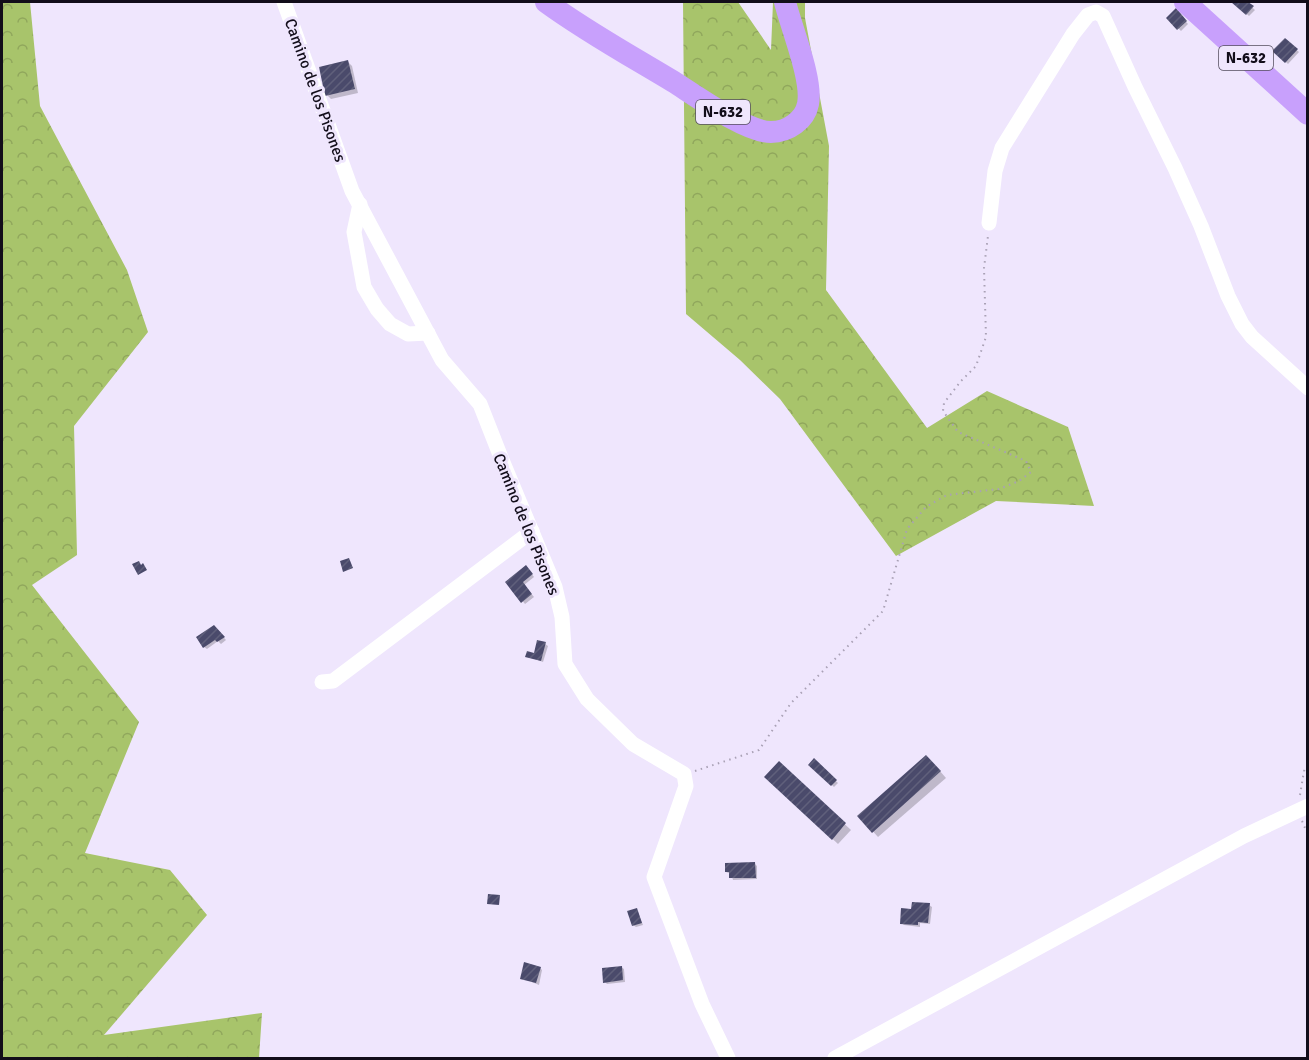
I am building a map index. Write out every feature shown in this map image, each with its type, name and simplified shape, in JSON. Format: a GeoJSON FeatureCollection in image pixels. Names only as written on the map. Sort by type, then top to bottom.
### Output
{"type":"FeatureCollection","features":[{"type":"Feature","properties":{"kind":"highway","name":"N-632"},"geometry":{"type":"LineString","coordinates":[[546,2],[573,21],[736,120],[772,132],[790,127],[800,121],[808,106],[809,90],[785,2]]}},
{"type":"Feature","properties":{"kind":"highway","name":"N-632"},"geometry":{"type":"LineString","coordinates":[[1185,2],[1308,114]]}},
{"type":"Feature","properties":{"kind":"street","name":"Camino de los Pisones"},"geometry":{"type":"LineString","coordinates":[[284,2],[352,190],[442,360],[480,404],[501,460],[555,587],[562,617],[565,664],[587,699],[633,744],[684,774]]}},
{"type":"Feature","properties":{"kind":"street"},"geometry":{"type":"LineString","coordinates":[[989,223],[995,171],[1002,148],[1073,34],[1088,15],[1098,7],[1175,168],[1201,226],[1228,296],[1242,324],[1252,337],[1308,388]]}},
{"type":"Feature","properties":{"kind":"street"},"geometry":{"type":"LineString","coordinates":[[360,204],[354,231],[364,287],[377,309],[390,324],[408,334],[428,333]]}},
{"type":"Feature","properties":{"kind":"street"},"geometry":{"type":"LineString","coordinates":[[322,682],[333,681],[532,531]]}},
{"type":"Feature","properties":{"kind":"street"},"geometry":{"type":"LineString","coordinates":[[684,774],[687,786],[654,877],[702,1004],[728,1059]]}},
{"type":"Feature","properties":{"kind":"street"},"geometry":{"type":"LineString","coordinates":[[835,1059],[1244,837],[1308,806]]}},
{"type":"Feature","properties":{"kind":"path"},"geometry":{"type":"LineString","coordinates":[[684,774],[759,750],[791,703],[883,611],[907,530],[926,507],[947,495],[999,489],[1018,481],[1031,472],[1026,461],[958,432],[943,411],[944,403],[976,366],[986,337],[984,268],[989,223]]}},
{"type":"Feature","properties":{"kind":"green space"},"geometry":{"type":"Polygon","coordinates":[[[2,2],[30,2],[40,106],[127,270],[148,332],[74,426],[77,555],[32,585],[139,722],[85,853],[170,870],[207,915],[104,1035],[262,1013],[259,1058],[2,1058],[2,2]]]}},
{"type":"Feature","properties":{"kind":"green space"},"geometry":{"type":"Polygon","coordinates":[[[683,2],[738,2],[771,50],[773,2],[805,2],[805,18],[829,146],[826,290],[927,428],[987,391],[1068,427],[1094,506],[996,501],[896,556],[780,399],[740,360],[686,314],[683,2]]]}},
{"type":"Feature","properties":{"kind":"building"},"geometry":{"type":"Polygon","coordinates":[[[1231,2],[1248,2],[1254,6],[1246,15],[1231,2]]]}},
{"type":"Feature","properties":{"kind":"building"},"geometry":{"type":"Polygon","coordinates":[[[1176,8],[1187,21],[1177,30],[1166,18],[1176,8]]]}},
{"type":"Feature","properties":{"kind":"building"},"geometry":{"type":"Polygon","coordinates":[[[1285,38],[1298,49],[1285,63],[1272,51],[1285,38]]]}},
{"type":"Feature","properties":{"kind":"building"},"geometry":{"type":"Polygon","coordinates":[[[348,60],[355,89],[325,96],[319,67],[348,60]]]}},
{"type":"Feature","properties":{"kind":"building"},"geometry":{"type":"Polygon","coordinates":[[[349,558],[353,568],[343,572],[340,561],[349,558]]]}},
{"type":"Feature","properties":{"kind":"building"},"geometry":{"type":"Polygon","coordinates":[[[139,561],[147,570],[138,575],[132,564],[139,561]]]}},
{"type":"Feature","properties":{"kind":"building"},"geometry":{"type":"Polygon","coordinates":[[[526,565],[533,574],[523,582],[532,594],[521,603],[505,582],[526,565]]]}},
{"type":"Feature","properties":{"kind":"building"},"geometry":{"type":"Polygon","coordinates":[[[214,625],[225,637],[203,648],[196,637],[214,625]]]}},
{"type":"Feature","properties":{"kind":"building"},"geometry":{"type":"Polygon","coordinates":[[[537,640],[546,642],[541,661],[525,657],[527,651],[534,653],[537,640]]]}},
{"type":"Feature","properties":{"kind":"building"},"geometry":{"type":"Polygon","coordinates":[[[926,755],[941,771],[872,833],[857,816],[926,755]]]}},
{"type":"Feature","properties":{"kind":"building"},"geometry":{"type":"Polygon","coordinates":[[[814,758],[837,780],[831,786],[808,765],[814,758]]]}},
{"type":"Feature","properties":{"kind":"building"},"geometry":{"type":"Polygon","coordinates":[[[779,761],[846,823],[832,840],[764,777],[779,761]]]}},
{"type":"Feature","properties":{"kind":"building"},"geometry":{"type":"Polygon","coordinates":[[[755,862],[756,878],[729,878],[729,872],[725,872],[725,863],[755,862]]]}},
{"type":"Feature","properties":{"kind":"building"},"geometry":{"type":"Polygon","coordinates":[[[488,894],[500,895],[499,905],[487,904],[488,894]]]}},
{"type":"Feature","properties":{"kind":"building"},"geometry":{"type":"Polygon","coordinates":[[[912,902],[930,903],[928,923],[900,924],[901,908],[911,909],[912,902]]]}},
{"type":"Feature","properties":{"kind":"building"},"geometry":{"type":"Polygon","coordinates":[[[637,908],[642,923],[632,926],[627,911],[637,908]]]}},
{"type":"Feature","properties":{"kind":"building"},"geometry":{"type":"Polygon","coordinates":[[[524,962],[541,967],[536,983],[520,979],[524,962]]]}},
{"type":"Feature","properties":{"kind":"building"},"geometry":{"type":"Polygon","coordinates":[[[622,966],[623,980],[603,983],[602,968],[622,966]]]}}]}
